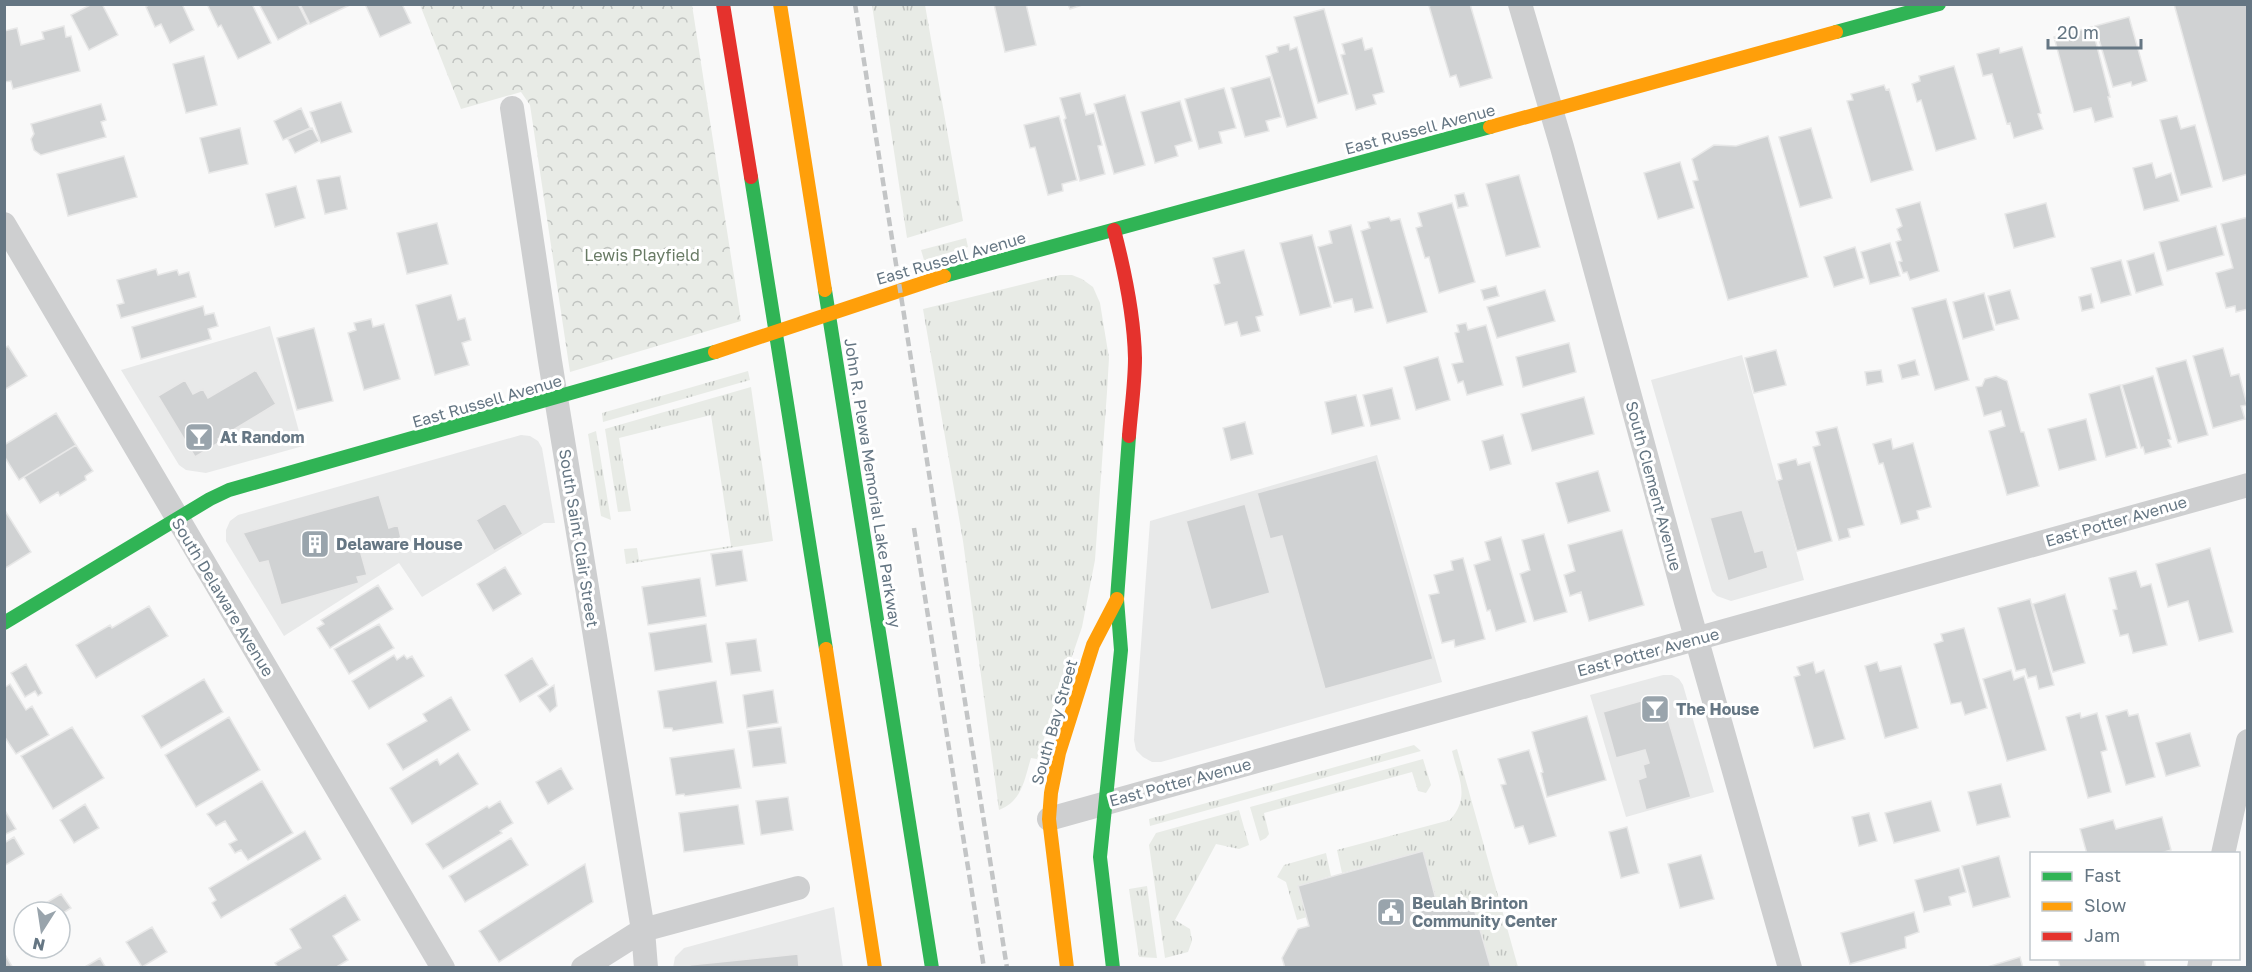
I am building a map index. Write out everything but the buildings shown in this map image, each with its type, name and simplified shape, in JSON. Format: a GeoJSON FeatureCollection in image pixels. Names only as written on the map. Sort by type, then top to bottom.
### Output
{"type":"FeatureCollection","features":[{"type":"Feature","properties":{"kind":"main road"},"geometry":{"type":"LineString","coordinates":[[723,4],[786,394],[874,968]]}},
{"type":"Feature","properties":{"kind":"main road","name":"John R. Plewa Memorial Lake Parkway"},"geometry":{"type":"LineString","coordinates":[[780,4],[932,968]]}},
{"type":"Feature","properties":{"kind":"main road","name":"East Russell Avenue"},"geometry":{"type":"LineString","coordinates":[[4,623],[210,499],[229,490],[745,343],[916,284],[1939,4]]}},
{"type":"Feature","properties":{"kind":"main road","name":"South Bay Street"},"geometry":{"type":"LineString","coordinates":[[1113,968],[1100,857],[1122,650],[1117,599],[1135,360],[1134,320],[1129,287],[1114,230]]}},
{"type":"Feature","properties":{"kind":"main road","name":"South Bay Street"},"geometry":{"type":"LineString","coordinates":[[1067,968],[1049,819],[1051,793],[1059,753],[1093,645],[1117,599]]}},
{"type":"Feature","properties":{"kind":"street","name":"South Clement Avenue"},"geometry":{"type":"LineString","coordinates":[[1520,4],[1790,968]]}},
{"type":"Feature","properties":{"kind":"street","name":"South Saint Clair Street"},"geometry":{"type":"LineString","coordinates":[[512,108],[556,398],[643,930],[646,968]]}},
{"type":"Feature","properties":{"kind":"street","name":"South Delaware Avenue"},"geometry":{"type":"LineString","coordinates":[[4,224],[443,968]]}},
{"type":"Feature","properties":{"kind":"street","name":"East Potter Avenue"},"geometry":{"type":"LineString","coordinates":[[1049,819],[2247,485]]}},
{"type":"Feature","properties":{"kind":"street"},"geometry":{"type":"LineString","coordinates":[[2223,852],[2247,741]]}},
{"type":"Feature","properties":{"kind":"street"},"geometry":{"type":"LineString","coordinates":[[583,968],[643,930],[798,888]]}},
{"type":"Feature","properties":{"kind":"shaded area"},"geometry":{"type":"Polygon","coordinates":[[[270,326],[303,446],[206,473],[186,470],[179,465],[121,370],[270,326]]]}},
{"type":"Feature","properties":{"kind":"shaded area"},"geometry":{"type":"Polygon","coordinates":[[[1742,355],[1804,580],[1731,601],[1717,596],[1712,591],[1651,380],[1742,355]]]}},
{"type":"Feature","properties":{"kind":"shaded area"},"geometry":{"type":"Polygon","coordinates":[[[521,435],[530,436],[538,441],[542,448],[555,523],[544,523],[422,597],[399,563],[284,636],[226,541],[226,530],[230,521],[238,515],[521,435]]]}},
{"type":"Feature","properties":{"kind":"shaded area"},"geometry":{"type":"Polygon","coordinates":[[[1377,455],[1442,682],[1161,762],[1152,762],[1143,757],[1136,750],[1134,740],[1150,521],[1377,455]]]}},
{"type":"Feature","properties":{"kind":"shaded area"},"geometry":{"type":"Polygon","coordinates":[[[1663,675],[1672,675],[1683,685],[1714,792],[1626,817],[1590,695],[1663,675]]]}},
{"type":"Feature","properties":{"kind":"shaded area"},"geometry":{"type":"Polygon","coordinates":[[[834,907],[843,967],[673,968],[675,957],[684,948],[834,907]]]}},
{"type":"Feature","properties":{"kind":"green space","name":"Lewis Playfield"},"geometry":{"type":"Polygon","coordinates":[[[420,5],[692,5],[741,321],[570,372],[530,105],[521,92],[461,109],[420,5]]]}},
{"type":"Feature","properties":{"kind":"green space"},"geometry":{"type":"Polygon","coordinates":[[[872,5],[925,5],[963,221],[907,238],[872,5]]]}},
{"type":"Feature","properties":{"kind":"green space"},"geometry":{"type":"Polygon","coordinates":[[[966,238],[968,247],[924,260],[921,250],[966,238]]]}},
{"type":"Feature","properties":{"kind":"green space"},"geometry":{"type":"Polygon","coordinates":[[[1060,275],[1072,275],[1093,287],[1100,303],[1109,358],[1095,560],[1082,627],[1037,759],[1031,758],[1017,796],[999,810],[963,541],[923,309],[1060,275]]]}},
{"type":"Feature","properties":{"kind":"green space"},"geometry":{"type":"Polygon","coordinates":[[[748,371],[750,380],[603,422],[602,413],[748,371]]]}},
{"type":"Feature","properties":{"kind":"green space"},"geometry":{"type":"Polygon","coordinates":[[[751,387],[773,541],[626,564],[624,549],[637,548],[639,560],[731,546],[711,415],[619,438],[631,511],[618,512],[605,429],[751,387]]]}},
{"type":"Feature","properties":{"kind":"green space"},"geometry":{"type":"Polygon","coordinates":[[[596,431],[611,520],[601,516],[588,434],[596,431]]]}},
{"type":"Feature","properties":{"kind":"green space"},"geometry":{"type":"Polygon","coordinates":[[[1414,745],[1421,751],[1150,826],[1149,819],[1414,745]]]}},
{"type":"Feature","properties":{"kind":"green space"},"geometry":{"type":"Polygon","coordinates":[[[1457,749],[1518,967],[1491,967],[1471,898],[1438,907],[1423,851],[1342,873],[1337,850],[1450,820],[1460,803],[1461,795],[1460,778],[1452,751],[1457,749]]]}},
{"type":"Feature","properties":{"kind":"green space"},"geometry":{"type":"Polygon","coordinates":[[[1423,759],[1431,785],[1426,793],[1418,791],[1412,772],[1264,813],[1269,834],[1260,841],[1250,807],[1423,759]]]}},
{"type":"Feature","properties":{"kind":"green space"},"geometry":{"type":"Polygon","coordinates":[[[1239,810],[1249,845],[1239,849],[1216,844],[1175,920],[1190,929],[1192,941],[1188,952],[1165,958],[1149,845],[1156,833],[1239,810]]]}},
{"type":"Feature","properties":{"kind":"green space"},"geometry":{"type":"Polygon","coordinates":[[[1326,853],[1331,876],[1299,886],[1307,917],[1297,920],[1286,882],[1277,877],[1284,865],[1326,853]]]}},
{"type":"Feature","properties":{"kind":"green space"},"geometry":{"type":"Polygon","coordinates":[[[1147,886],[1157,958],[1139,957],[1129,889],[1147,886]]]}},
{"type":"Feature","properties":{"kind":"railway"},"geometry":{"type":"LineString","coordinates":[[855,4],[1007,968]]}},
{"type":"Feature","properties":{"kind":"railway"},"geometry":{"type":"LineString","coordinates":[[914,528],[984,968]]}},
{"type":"Feature","properties":{"kind":"traffic: fast"},"geometry":{"type":"LineString","coordinates":[[1836,32],[1939,4]]}},
{"type":"Feature","properties":{"kind":"traffic: fast"},"geometry":{"type":"LineString","coordinates":[[944,276],[1490,127]]}},
{"type":"Feature","properties":{"kind":"traffic: fast"},"geometry":{"type":"LineString","coordinates":[[751,177],[826,649]]}},
{"type":"Feature","properties":{"kind":"traffic: fast"},"geometry":{"type":"LineString","coordinates":[[825,290],[932,968]]}},
{"type":"Feature","properties":{"kind":"traffic: fast"},"geometry":{"type":"LineString","coordinates":[[4,623],[210,499],[229,490],[715,352]]}},
{"type":"Feature","properties":{"kind":"traffic: fast"},"geometry":{"type":"LineString","coordinates":[[1113,968],[1100,857],[1121,650],[1117,599],[1129,436]]}},
{"type":"Feature","properties":{"kind":"traffic: slow"},"geometry":{"type":"LineString","coordinates":[[780,4],[825,290]]}},
{"type":"Feature","properties":{"kind":"traffic: slow"},"geometry":{"type":"LineString","coordinates":[[1490,127],[1836,32]]}},
{"type":"Feature","properties":{"kind":"traffic: slow"},"geometry":{"type":"LineString","coordinates":[[715,352],[944,276]]}},
{"type":"Feature","properties":{"kind":"traffic: slow"},"geometry":{"type":"LineString","coordinates":[[1067,968],[1049,819],[1051,793],[1059,753],[1093,645],[1117,599]]}},
{"type":"Feature","properties":{"kind":"traffic: slow"},"geometry":{"type":"LineString","coordinates":[[826,649],[875,968]]}},
{"type":"Feature","properties":{"kind":"traffic: jam"},"geometry":{"type":"LineString","coordinates":[[723,4],[751,177]]}},
{"type":"Feature","properties":{"kind":"traffic: jam"},"geometry":{"type":"LineString","coordinates":[[1114,230],[1133,325],[1135,358],[1129,436]]}},
{"type":"Feature","properties":{"kind":"place","name":"At Random"},"geometry":{"type":"Point","coordinates":[199,437]}},
{"type":"Feature","properties":{"kind":"place","name":"Delaware House"},"geometry":{"type":"Point","coordinates":[315,544]}},
{"type":"Feature","properties":{"kind":"place","name":"The House"},"geometry":{"type":"Point","coordinates":[1655,709]}},
{"type":"Feature","properties":{"kind":"place","name":"Beulah Brinton Community Center"},"geometry":{"type":"Point","coordinates":[1391,912]}}]}
